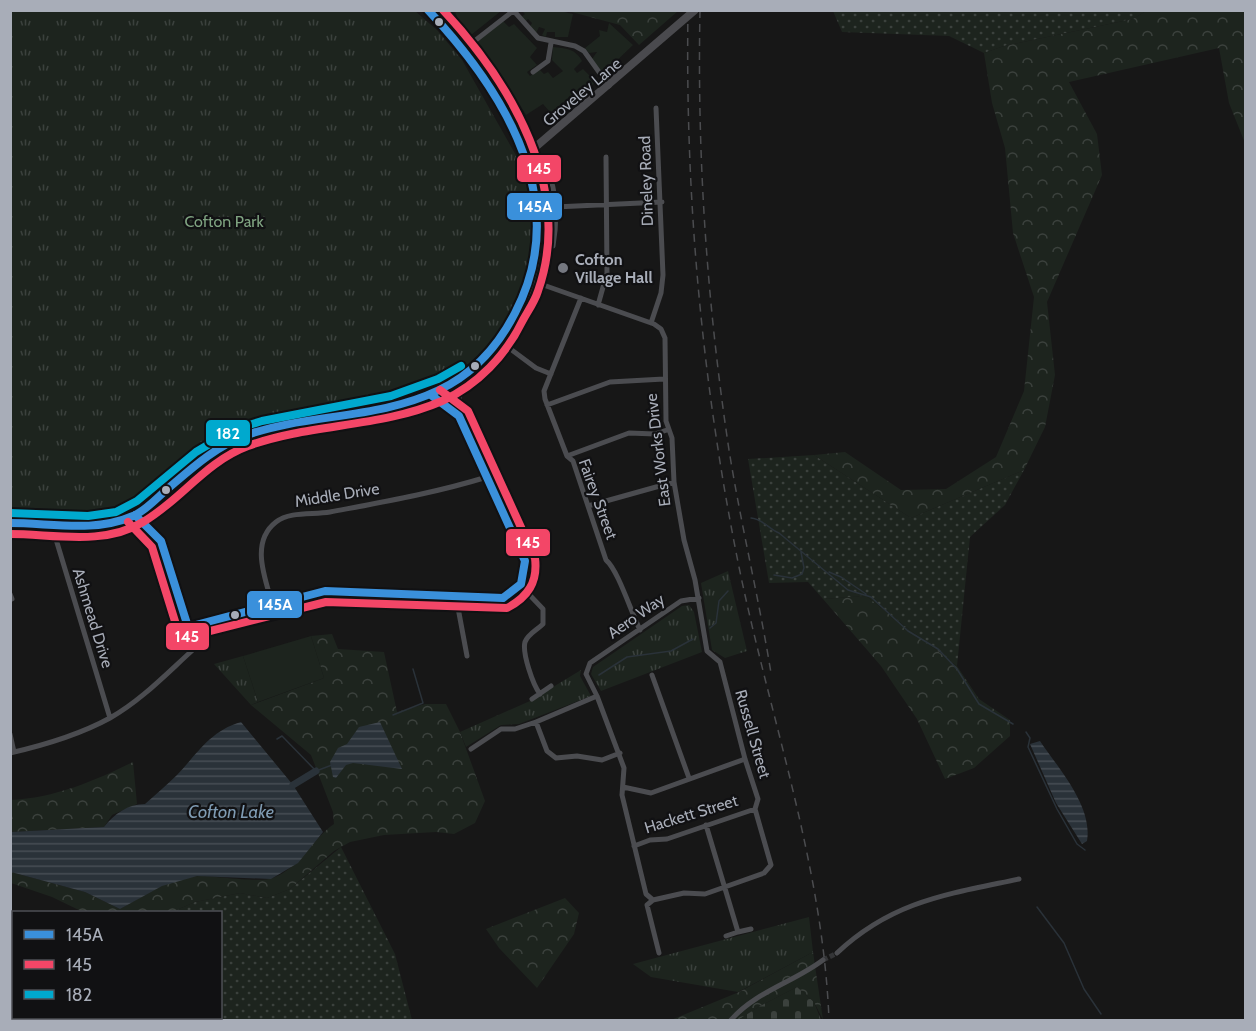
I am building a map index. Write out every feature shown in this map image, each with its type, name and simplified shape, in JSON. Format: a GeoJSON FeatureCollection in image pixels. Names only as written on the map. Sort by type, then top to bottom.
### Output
{"type":"FeatureCollection","features":[{"type":"Feature","properties":{"kind":"main road"},"geometry":{"type":"LineString","coordinates":[[10,523],[94,526],[135,515],[202,459],[252,433],[379,410],[431,395],[466,375],[497,344],[516,316],[532,281],[538,252],[535,193],[525,156],[498,98],[463,50],[428,10]]}},
{"type":"Feature","properties":{"kind":"main road","name":"Groveley Lane"},"geometry":{"type":"LineString","coordinates":[[525,156],[680,26],[695,10]]}},
{"type":"Feature","properties":{"kind":"street"},"geometry":{"type":"LineString","coordinates":[[463,50],[513,11],[538,38],[551,43],[575,46],[584,51],[609,86]]}},
{"type":"Feature","properties":{"kind":"street"},"geometry":{"type":"LineString","coordinates":[[533,72],[548,61],[551,43]]}},
{"type":"Feature","properties":{"kind":"street","name":"Dineley Road"},"geometry":{"type":"LineString","coordinates":[[651,323],[661,293],[662,202],[656,108]]}},
{"type":"Feature","properties":{"kind":"street"},"geometry":{"type":"LineString","coordinates":[[598,305],[607,273],[606,157]]}},
{"type":"Feature","properties":{"kind":"street"},"geometry":{"type":"LineString","coordinates":[[547,170],[552,180],[555,207],[553,246]]}},
{"type":"Feature","properties":{"kind":"street"},"geometry":{"type":"LineString","coordinates":[[555,207],[662,202]]}},
{"type":"Feature","properties":{"kind":"street"},"geometry":{"type":"LineString","coordinates":[[532,281],[651,323]]}},
{"type":"Feature","properties":{"kind":"street","name":"Fairey Street"},"geometry":{"type":"LineString","coordinates":[[581,298],[544,391],[547,405],[567,456],[573,461],[606,560],[613,566],[629,609],[640,630]]}},
{"type":"Feature","properties":{"kind":"street","name":"East Works Drive"},"geometry":{"type":"LineString","coordinates":[[651,323],[658,326],[665,338],[667,373],[663,379],[668,430],[672,438],[675,465],[674,482],[684,540],[689,550],[699,598]]}},
{"type":"Feature","properties":{"kind":"street"},"geometry":{"type":"LineString","coordinates":[[509,348],[536,368],[551,374]]}},
{"type":"Feature","properties":{"kind":"street"},"geometry":{"type":"LineString","coordinates":[[188,627],[272,603],[325,591],[503,598],[521,586],[526,572],[522,553],[459,416],[458,398],[466,375]]}},
{"type":"Feature","properties":{"kind":"street"},"geometry":{"type":"LineString","coordinates":[[547,405],[610,382],[663,379]]}},
{"type":"Feature","properties":{"kind":"street"},"geometry":{"type":"LineString","coordinates":[[431,395],[433,399],[459,416]]}},
{"type":"Feature","properties":{"kind":"street"},"geometry":{"type":"LineString","coordinates":[[447,407],[458,398]]}},
{"type":"Feature","properties":{"kind":"street"},"geometry":{"type":"LineString","coordinates":[[567,456],[629,433],[655,434],[668,430]]}},
{"type":"Feature","properties":{"kind":"street","name":"Middle Drive"},"geometry":{"type":"LineString","coordinates":[[272,603],[261,552],[264,540],[276,522],[289,516],[412,497],[487,477]]}},
{"type":"Feature","properties":{"kind":"street"},"geometry":{"type":"LineString","coordinates":[[588,506],[674,482]]}},
{"type":"Feature","properties":{"kind":"street"},"geometry":{"type":"LineString","coordinates":[[10,734],[12,753],[66,738],[110,718],[138,699],[195,648],[160,541],[135,515]]}},
{"type":"Feature","properties":{"kind":"street","name":"Ashmead Drive"},"geometry":{"type":"LineString","coordinates":[[54,526],[75,609],[110,718]]}},
{"type":"Feature","properties":{"kind":"street"},"geometry":{"type":"LineString","coordinates":[[521,586],[543,609],[543,624],[530,635],[525,648],[533,685],[540,694]]}},
{"type":"Feature","properties":{"kind":"street"},"geometry":{"type":"LineString","coordinates":[[456,597],[466,656]]}},
{"type":"Feature","properties":{"kind":"street","name":"Aero Way"},"geometry":{"type":"LineString","coordinates":[[597,696],[586,674],[590,663],[681,601],[699,598]]}},
{"type":"Feature","properties":{"kind":"street","name":"Russell Street"},"geometry":{"type":"LineString","coordinates":[[699,598],[707,651],[720,662],[758,800],[755,809],[771,866],[764,873],[725,885]]}},
{"type":"Feature","properties":{"kind":"street"},"geometry":{"type":"LineString","coordinates":[[652,675],[689,778]]}},
{"type":"Feature","properties":{"kind":"street"},"geometry":{"type":"LineString","coordinates":[[532,699],[551,687]]}},
{"type":"Feature","properties":{"kind":"street"},"geometry":{"type":"LineString","coordinates":[[471,749],[501,729],[515,729],[536,722],[597,696],[620,753],[625,773],[622,795],[644,891],[653,900]]}},
{"type":"Feature","properties":{"kind":"street"},"geometry":{"type":"LineString","coordinates":[[536,722],[547,751],[556,758],[578,756],[602,760],[620,753]]}},
{"type":"Feature","properties":{"kind":"street"},"geometry":{"type":"LineString","coordinates":[[622,788],[651,793],[745,759]]}},
{"type":"Feature","properties":{"kind":"street","name":"Hackett Street"},"geometry":{"type":"LineString","coordinates":[[634,846],[650,840],[667,839],[755,809]]}},
{"type":"Feature","properties":{"kind":"street"},"geometry":{"type":"LineString","coordinates":[[706,825],[738,932]]}},
{"type":"Feature","properties":{"kind":"street"},"geometry":{"type":"LineString","coordinates":[[837,953],[872,923],[898,910],[940,896],[1019,879]]}},
{"type":"Feature","properties":{"kind":"street"},"geometry":{"type":"LineString","coordinates":[[659,953],[647,905],[653,900],[684,893],[705,894],[725,885]]}},
{"type":"Feature","properties":{"kind":"street"},"geometry":{"type":"LineString","coordinates":[[726,936],[751,929]]}},
{"type":"Feature","properties":{"kind":"street"},"geometry":{"type":"LineString","coordinates":[[731,1020],[759,996],[808,972],[823,960]]}},
{"type":"Feature","properties":{"kind":"green space","name":"Cofton Park"},"geometry":{"type":"Polygon","coordinates":[[[11,11],[415,11],[437,30],[462,60],[522,166],[533,221],[532,248],[523,286],[512,313],[472,361],[444,381],[378,403],[239,434],[190,464],[146,503],[121,515],[96,523],[11,519],[11,11]]]}},
{"type":"Feature","properties":{"kind":"green space"},"geometry":{"type":"Polygon","coordinates":[[[455,11],[501,11],[466,39],[454,24],[458,20],[455,11]]]}},
{"type":"Feature","properties":{"kind":"green space"},"geometry":{"type":"Polygon","coordinates":[[[522,11],[560,11],[573,14],[568,37],[555,37],[555,32],[547,32],[546,37],[542,35],[545,29],[539,27],[536,33],[529,28],[532,23],[528,19],[525,22],[521,17],[525,14],[522,11]]]}},
{"type":"Feature","properties":{"kind":"green space"},"geometry":{"type":"Polygon","coordinates":[[[568,11],[678,11],[639,45],[620,25],[568,11]]]}},
{"type":"Feature","properties":{"kind":"green space"},"geometry":{"type":"Polygon","coordinates":[[[833,11],[1146,11],[1133,19],[1004,46],[984,53],[949,36],[842,32],[833,11]]]}},
{"type":"Feature","properties":{"kind":"green space"},"geometry":{"type":"Polygon","coordinates":[[[1146,11],[1245,11],[1245,143],[1229,103],[1219,48],[1069,82],[1097,134],[1102,175],[1047,302],[1055,375],[1045,427],[1024,470],[911,518],[814,455],[845,452],[901,490],[946,489],[996,457],[1024,391],[1034,297],[1013,233],[1005,148],[992,103],[984,53],[1004,46],[1133,19],[1146,11]]]}},
{"type":"Feature","properties":{"kind":"green space"},"geometry":{"type":"Polygon","coordinates":[[[503,21],[509,27],[514,24],[537,48],[530,57],[537,65],[527,72],[530,76],[539,69],[544,74],[548,72],[553,78],[563,71],[552,60],[553,47],[558,47],[577,54],[582,61],[574,69],[577,73],[583,69],[596,82],[555,118],[543,104],[526,115],[503,77],[473,45],[503,21]]]}},
{"type":"Feature","properties":{"kind":"green space"},"geometry":{"type":"Polygon","coordinates":[[[609,23],[633,45],[603,74],[592,59],[597,52],[589,53],[585,48],[600,36],[599,30],[607,32],[609,23]]]}},
{"type":"Feature","properties":{"kind":"green space"},"geometry":{"type":"Polygon","coordinates":[[[814,455],[911,518],[1024,470],[1005,505],[970,537],[957,666],[866,596],[823,599],[808,582],[769,583],[748,459],[814,455]]]}},
{"type":"Feature","properties":{"kind":"green space"},"geometry":{"type":"Polygon","coordinates":[[[728,571],[747,651],[725,658],[712,650],[701,583],[728,571]]]}},
{"type":"Feature","properties":{"kind":"green space"},"geometry":{"type":"Polygon","coordinates":[[[866,596],[957,666],[979,699],[1010,720],[1010,736],[974,768],[945,779],[917,719],[881,666],[823,599],[866,596]]]}},
{"type":"Feature","properties":{"kind":"green space"},"geometry":{"type":"Polygon","coordinates":[[[689,605],[694,612],[702,652],[601,691],[591,674],[593,667],[682,606],[689,605]]]}},
{"type":"Feature","properties":{"kind":"green space"},"geometry":{"type":"Polygon","coordinates":[[[332,634],[338,649],[384,652],[397,712],[425,704],[446,704],[460,732],[485,801],[475,823],[454,834],[436,832],[384,835],[350,842],[334,851],[290,889],[267,898],[240,893],[195,902],[174,911],[81,911],[52,897],[11,883],[11,872],[85,892],[120,909],[179,879],[200,876],[248,880],[267,879],[291,867],[334,824],[333,812],[311,755],[251,705],[324,678],[311,636],[332,634]]]}},
{"type":"Feature","properties":{"kind":"green space"},"geometry":{"type":"Polygon","coordinates":[[[311,636],[324,678],[258,702],[243,656],[311,636]]]}},
{"type":"Feature","properties":{"kind":"green space"},"geometry":{"type":"Polygon","coordinates":[[[243,656],[258,702],[251,705],[214,664],[243,656]]]}},
{"type":"Feature","properties":{"kind":"green space"},"geometry":{"type":"Polygon","coordinates":[[[581,670],[580,676],[591,696],[519,724],[501,725],[466,747],[460,732],[530,701],[581,670]]]}},
{"type":"Feature","properties":{"kind":"green space"},"geometry":{"type":"Polygon","coordinates":[[[133,762],[137,804],[112,815],[104,827],[11,832],[10,800],[27,799],[58,792],[104,776],[133,762]]]}},
{"type":"Feature","properties":{"kind":"green space"},"geometry":{"type":"Polygon","coordinates":[[[341,847],[395,954],[412,1020],[193,1020],[222,1019],[222,911],[174,911],[195,902],[240,893],[267,898],[290,889],[341,847]]]}},
{"type":"Feature","properties":{"kind":"green space"},"geometry":{"type":"Polygon","coordinates":[[[565,898],[579,913],[574,934],[537,988],[499,948],[486,929],[565,898]]]}},
{"type":"Feature","properties":{"kind":"green space"},"geometry":{"type":"Polygon","coordinates":[[[809,917],[813,952],[738,992],[651,977],[633,964],[809,917]]]}},
{"type":"Feature","properties":{"kind":"green space"},"geometry":{"type":"Polygon","coordinates":[[[813,952],[823,1020],[814,1002],[797,987],[739,1020],[671,1020],[739,992],[813,952]]]}},
{"type":"Feature","properties":{"kind":"green space"},"geometry":{"type":"Polygon","coordinates":[[[797,987],[814,1002],[821,1020],[738,1020],[760,1006],[797,987]]]}},
{"type":"Feature","properties":{"kind":"water","name":"Cofton Lake"},"geometry":{"type":"Polygon","coordinates":[[[241,722],[293,785],[323,832],[298,863],[271,879],[197,876],[162,886],[120,909],[85,892],[11,872],[11,832],[104,827],[122,811],[145,804],[177,775],[213,737],[241,722]]]}},
{"type":"Feature","properties":{"kind":"water"},"geometry":{"type":"Polygon","coordinates":[[[380,722],[402,769],[353,763],[346,765],[336,778],[333,777],[330,762],[338,748],[347,744],[359,727],[380,722]]]}},
{"type":"Feature","properties":{"kind":"water"},"geometry":{"type":"Polygon","coordinates":[[[1040,741],[1080,801],[1087,828],[1087,841],[1082,844],[1056,803],[1030,744],[1040,741]]]}},
{"type":"Feature","properties":{"kind":"waterway"},"geometry":{"type":"LineString","coordinates":[[751,518],[759,520],[779,533],[848,590],[871,597],[908,631],[938,649],[957,669],[979,704],[1013,724]]}},
{"type":"Feature","properties":{"kind":"waterway"},"geometry":{"type":"LineString","coordinates":[[774,575],[792,578],[802,574],[804,568],[801,552]]}},
{"type":"Feature","properties":{"kind":"waterway"},"geometry":{"type":"LineString","coordinates":[[829,572],[841,577],[866,594]]}},
{"type":"Feature","properties":{"kind":"waterway"},"geometry":{"type":"LineString","coordinates":[[710,628],[716,623],[719,601],[728,591]]}},
{"type":"Feature","properties":{"kind":"waterway"},"geometry":{"type":"LineString","coordinates":[[599,675],[627,657],[671,651],[693,639]]}},
{"type":"Feature","properties":{"kind":"waterway"},"geometry":{"type":"LineString","coordinates":[[393,715],[423,703],[413,669]]}},
{"type":"Feature","properties":{"kind":"waterway"},"geometry":{"type":"LineString","coordinates":[[1026,732],[1030,738],[1028,747],[1057,809],[1077,844],[1085,850]]}},
{"type":"Feature","properties":{"kind":"waterway"},"geometry":{"type":"LineString","coordinates":[[277,739],[282,736],[316,771],[332,765]]}},
{"type":"Feature","properties":{"kind":"waterway"},"geometry":{"type":"LineString","coordinates":[[293,785],[316,771]]}},
{"type":"Feature","properties":{"kind":"waterway"},"geometry":{"type":"LineString","coordinates":[[1037,907],[1064,943],[1084,989],[1101,1014]]}},
{"type":"Feature","properties":{"kind":"tunnel"},"geometry":{"type":"LineString","coordinates":[[823,960],[837,953]]}},
{"type":"Feature","properties":{"kind":"railway"},"geometry":{"type":"LineString","coordinates":[[688,10],[693,221],[698,290],[715,429],[739,567],[793,792],[817,905],[825,963],[829,1020]]}},
{"type":"Feature","properties":{"kind":"railway"},"geometry":{"type":"LineString","coordinates":[[700,10],[700,121],[709,286],[729,450],[771,673]]}},
{"type":"Feature","properties":{"kind":"transit line","name":"145A"},"geometry":{"type":"LineString","coordinates":[[10,523],[88,526],[133,516],[146,508],[202,460],[233,441],[292,423],[367,412],[415,400],[463,376],[501,337],[515,313],[531,271],[537,230],[533,190],[522,151],[505,113],[482,76],[428,10]]}},
{"type":"Feature","properties":{"kind":"transit line","name":"145"},"geometry":{"type":"LineString","coordinates":[[10,534],[78,537],[112,534],[128,529],[157,513],[206,471],[248,446],[296,433],[370,421],[418,410],[455,394],[490,368],[516,333],[538,291],[547,253],[548,214],[542,177],[530,140],[512,104],[492,70],[443,10]]}},
{"type":"Feature","properties":{"kind":"transit line","name":"182"},"geometry":{"type":"LineString","coordinates":[[10,513],[88,516],[116,512],[137,501],[196,452],[233,430],[262,421],[391,396],[438,379],[461,366]]}},
{"type":"Feature","properties":{"kind":"transit line","name":"145"},"geometry":{"type":"LineString","coordinates":[[128,522],[152,547],[178,631],[186,637],[326,602],[507,608],[521,599],[530,588],[535,574],[535,558],[468,411],[440,390]]}},
{"type":"Feature","properties":{"kind":"transit line","name":"145A"},"geometry":{"type":"LineString","coordinates":[[135,515],[161,541],[188,627],[325,591],[503,598],[521,584],[525,561],[459,416],[431,395]]}},
{"type":"Feature","properties":{"kind":"place","name":"Cofton Village Hall"},"geometry":{"type":"Point","coordinates":[563,268]}}]}
